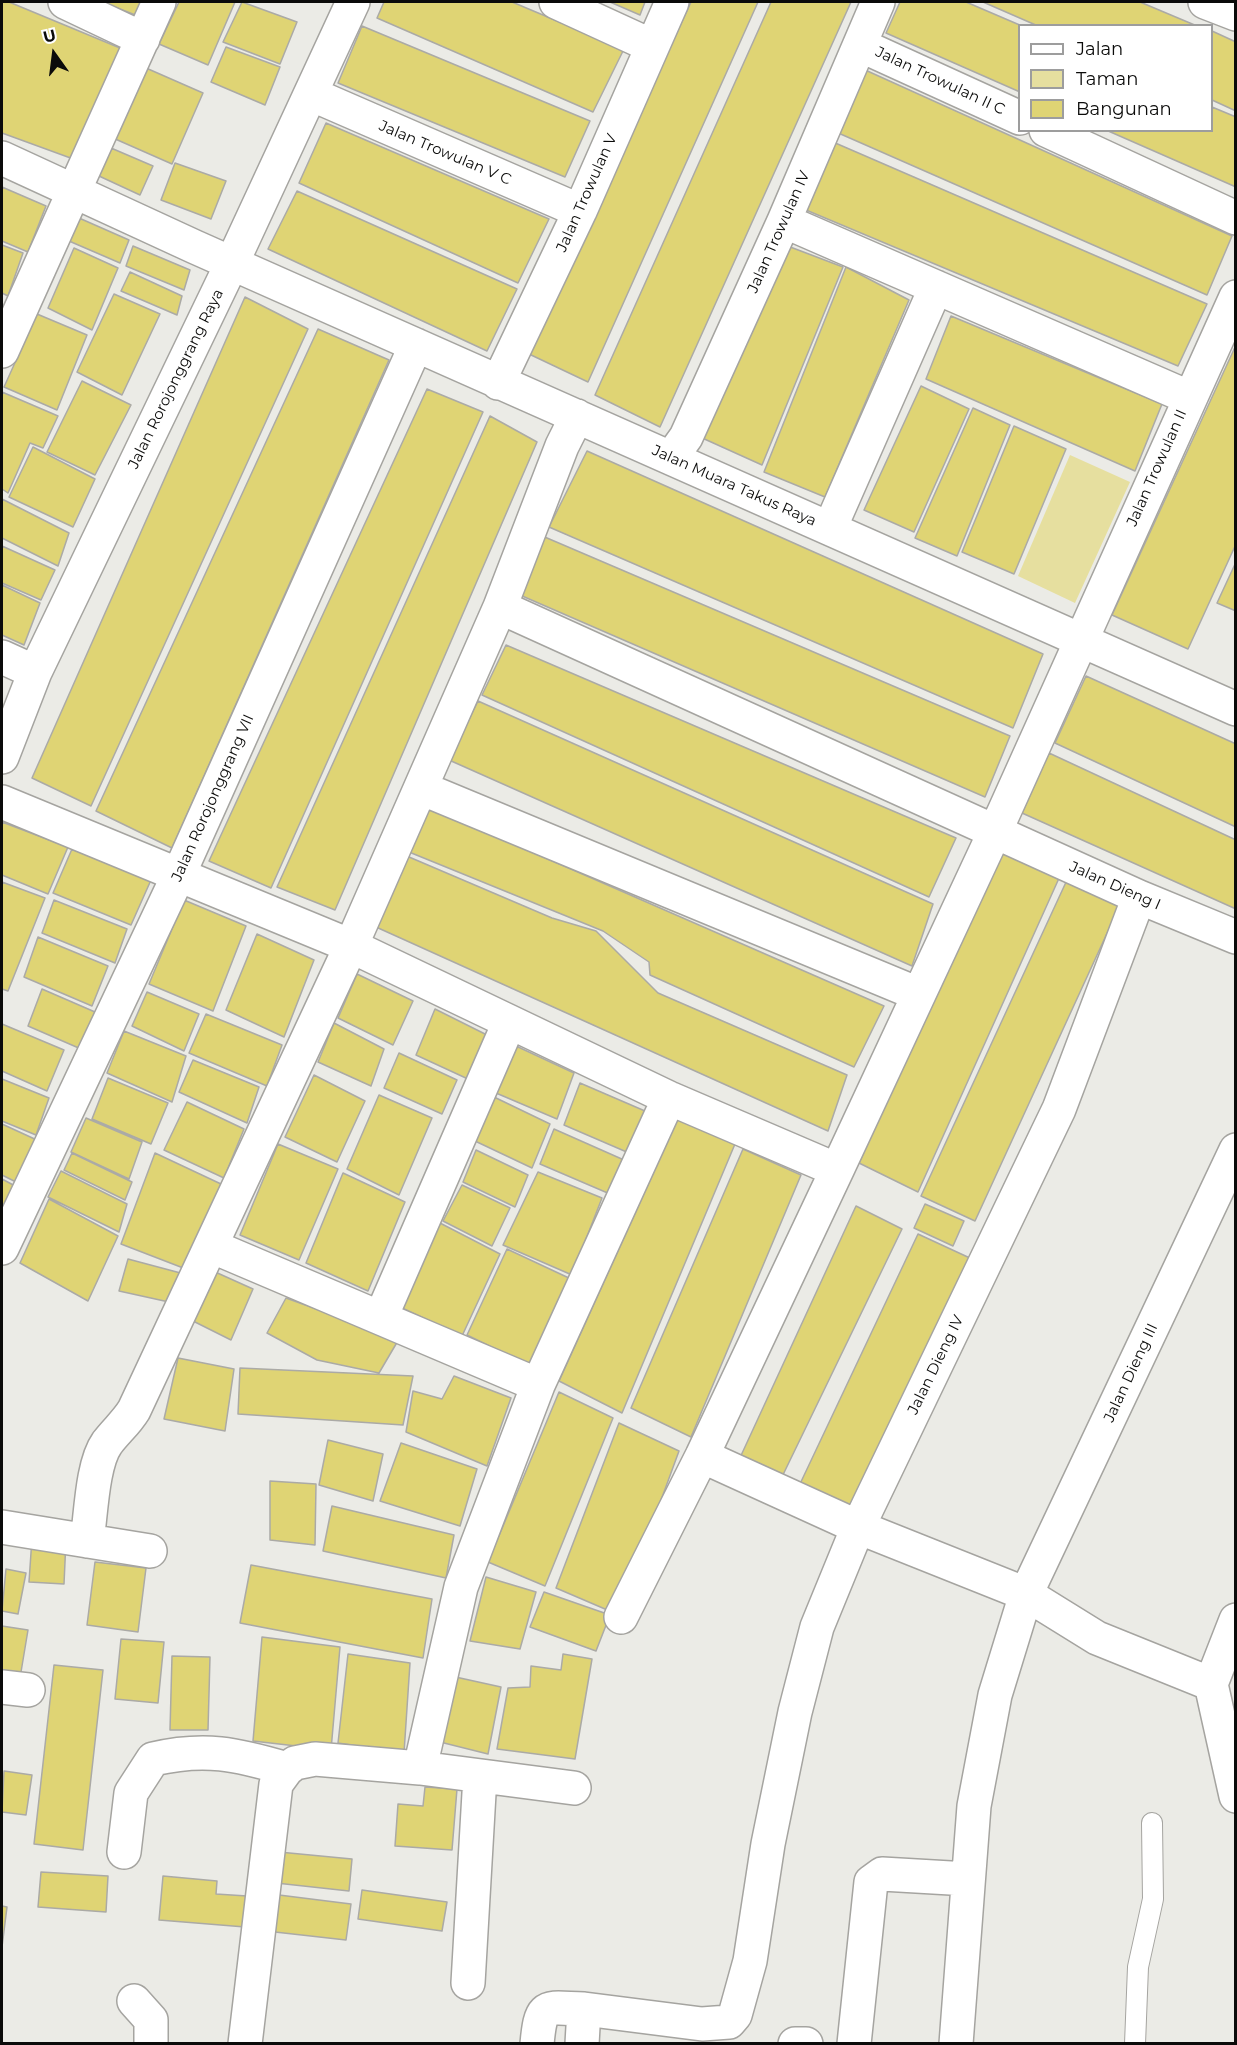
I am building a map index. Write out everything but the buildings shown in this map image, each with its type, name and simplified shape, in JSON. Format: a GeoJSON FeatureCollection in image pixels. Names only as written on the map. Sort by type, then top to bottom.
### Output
{"type":"FeatureCollection","features":[{"type":"Feature","properties":{"kind":"street"},"geometry":{"type":"LineString","coordinates":[[65,2],[143,39]]}},
{"type":"Feature","properties":{"kind":"street"},"geometry":{"type":"LineString","coordinates":[[2,351],[159,2]]}},
{"type":"Feature","properties":{"kind":"street","name":"Jalan Rorojonggrang Raya"},"geometry":{"type":"LineString","coordinates":[[2,757],[34,672],[232,263],[353,2]]}},
{"type":"Feature","properties":{"kind":"street"},"geometry":{"type":"LineString","coordinates":[[556,2],[652,46]]}},
{"type":"Feature","properties":{"kind":"street","name":"Jalan Trowulan V"},"geometry":{"type":"LineString","coordinates":[[498,383],[580,211],[672,2]]}},
{"type":"Feature","properties":{"kind":"street","name":"Jalan Trowulan IV"},"geometry":{"type":"LineString","coordinates":[[671,458],[686,437],[784,221],[878,2]]}},
{"type":"Feature","properties":{"kind":"street"},"geometry":{"type":"LineString","coordinates":[[1205,2],[1236,14]]}},
{"type":"Feature","properties":{"kind":"street","name":"Jalan Trowulan II C"},"geometry":{"type":"LineString","coordinates":[[860,45],[1018,117]]}},
{"type":"Feature","properties":{"kind":"street","name":"Jalan Trowulan V C"},"geometry":{"type":"LineString","coordinates":[[311,94],[580,211]]}},
{"type":"Feature","properties":{"kind":"street"},"geometry":{"type":"LineString","coordinates":[[1050,132],[1236,218]]}},
{"type":"Feature","properties":{"kind":"street","name":"Jalan Muara Takus Raya"},"geometry":{"type":"LineString","coordinates":[[2,158],[498,383],[1236,709]]}},
{"type":"Feature","properties":{"kind":"street"},"geometry":{"type":"LineString","coordinates":[[784,221],[1188,397]]}},
{"type":"Feature","properties":{"kind":"street"},"geometry":{"type":"LineString","coordinates":[[830,528],[936,287]]}},
{"type":"Feature","properties":{"kind":"street","name":"Jalan Trowulan II"},"geometry":{"type":"LineString","coordinates":[[621,1617],[702,1456],[995,832],[1188,397],[1236,297]]}},
{"type":"Feature","properties":{"kind":"street","name":"Jalan Rorojonggrang VII"},"geometry":{"type":"LineString","coordinates":[[2,1248],[179,874],[416,345]]}},
{"type":"Feature","properties":{"kind":"street"},"geometry":{"type":"LineString","coordinates":[[87,1541],[100,1458],[107,1443],[127,1423],[351,946],[500,607],[562,446],[577,416]]}},
{"type":"Feature","properties":{"kind":"street","name":"Jalan Dieng I"},"geometry":{"type":"LineString","coordinates":[[500,607],[1139,897],[1236,937]]}},
{"type":"Feature","properties":{"kind":"street"},"geometry":{"type":"LineString","coordinates":[[2,657],[34,672]]}},
{"type":"Feature","properties":{"kind":"street"},"geometry":{"type":"LineString","coordinates":[[421,788],[918,994]]}},
{"type":"Feature","properties":{"kind":"street"},"geometry":{"type":"LineString","coordinates":[[2,802],[351,946],[669,1098],[837,1170]]}},
{"type":"Feature","properties":{"kind":"street","name":"Jalan Dieng IV"},"geometry":{"type":"LineString","coordinates":[[584,2009],[702,2024],[723,2024],[732,2019],[750,1961],[768,1844],[795,1712],[817,1628],[858,1527],[1059,1109],[1139,897]]}},
{"type":"Feature","properties":{"kind":"street"},"geometry":{"type":"LineString","coordinates":[[381,1317],[509,1023]]}},
{"type":"Feature","properties":{"kind":"street"},"geometry":{"type":"LineString","coordinates":[[420,1768],[461,1587],[538,1385],[669,1098]]}},
{"type":"Feature","properties":{"kind":"street","name":"Jalan Dieng III"},"geometry":{"type":"LineString","coordinates":[[956,2043],[974,1806],[995,1695],[1026,1594],[1236,1150]]}},
{"type":"Feature","properties":{"kind":"street"},"geometry":{"type":"LineString","coordinates":[[211,1246],[538,1385]]}},
{"type":"Feature","properties":{"kind":"street"},"geometry":{"type":"LineString","coordinates":[[702,1456],[858,1527],[1026,1594],[1097,1638],[1211,1684]]}},
{"type":"Feature","properties":{"kind":"street"},"geometry":{"type":"LineString","coordinates":[[2,1527],[150,1551]]}},
{"type":"Feature","properties":{"kind":"street"},"geometry":{"type":"LineString","coordinates":[[1236,1620],[1211,1684],[1236,1796]]}},
{"type":"Feature","properties":{"kind":"street"},"geometry":{"type":"LineString","coordinates":[[124,1852],[131,1793],[153,1759],[183,1752],[235,1754],[287,1769]]}},
{"type":"Feature","properties":{"kind":"street"},"geometry":{"type":"LineString","coordinates":[[245,2043],[276,1784],[287,1769],[295,1763],[315,1759],[420,1768],[574,1788]]}},
{"type":"Feature","properties":{"kind":"street"},"geometry":{"type":"LineString","coordinates":[[468,1983],[480,1776]]}},
{"type":"Feature","properties":{"kind":"street"},"geometry":{"type":"LineString","coordinates":[[854,2043],[871,1882],[882,1874],[968,1879]]}},
{"type":"Feature","properties":{"kind":"street"},"geometry":{"type":"LineString","coordinates":[[134,2001],[151,2020],[151,2043]]}},
{"type":"Feature","properties":{"kind":"street"},"geometry":{"type":"LineString","coordinates":[[537,2043],[539,2017],[549,2008],[584,2009],[582,2043]]}},
{"type":"Feature","properties":{"kind":"street"},"geometry":{"type":"LineString","coordinates":[[795,2043],[806,2043]]}},
{"type":"Feature","properties":{"kind":"lane"},"geometry":{"type":"LineString","coordinates":[[1135,2043],[1137,1967],[1153,1899],[1152,1823]]}},
{"type":"Feature","properties":{"kind":"green space"},"geometry":{"type":"Polygon","coordinates":[[[1070,455],[1130,482],[1075,603],[1018,576],[1070,455]]]}}]}
